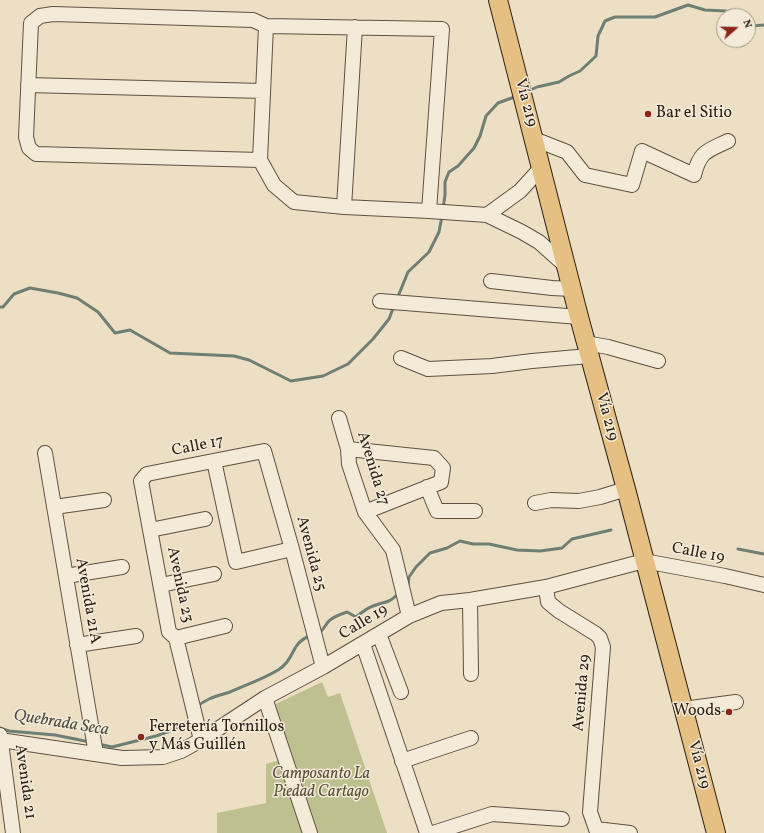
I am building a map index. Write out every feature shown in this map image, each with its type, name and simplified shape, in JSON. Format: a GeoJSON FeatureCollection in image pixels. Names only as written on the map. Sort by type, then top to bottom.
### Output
{"type":"FeatureCollection","features":[{"type":"Feature","properties":{"kind":"main road","name":"Vía 219"},"geometry":{"type":"LineString","coordinates":[[498,0],[579,317],[626,489],[716,833]]}},
{"type":"Feature","properties":{"kind":"street"},"geometry":{"type":"LineString","coordinates":[[260,160],[36,154],[29,148],[26,137],[31,23],[40,16],[53,14],[253,20],[266,26],[442,29],[429,211]]}},
{"type":"Feature","properties":{"kind":"street"},"geometry":{"type":"LineString","coordinates":[[266,26],[260,160],[274,185],[294,202],[344,207],[487,215],[539,242],[566,266]]}},
{"type":"Feature","properties":{"kind":"street"},"geometry":{"type":"LineString","coordinates":[[344,207],[355,27]]}},
{"type":"Feature","properties":{"kind":"street"},"geometry":{"type":"LineString","coordinates":[[28,85],[263,90]]}},
{"type":"Feature","properties":{"kind":"street"},"geometry":{"type":"LineString","coordinates":[[534,139],[567,152],[585,175],[632,185],[642,151],[694,175],[697,162],[704,153],[728,141]]}},
{"type":"Feature","properties":{"kind":"street"},"geometry":{"type":"LineString","coordinates":[[487,215],[520,191],[541,168]]}},
{"type":"Feature","properties":{"kind":"street"},"geometry":{"type":"LineString","coordinates":[[492,281],[572,289]]}},
{"type":"Feature","properties":{"kind":"street"},"geometry":{"type":"LineString","coordinates":[[380,301],[579,317]]}},
{"type":"Feature","properties":{"kind":"street"},"geometry":{"type":"LineString","coordinates":[[401,358],[428,369],[492,366],[532,361],[608,346],[658,361]]}},
{"type":"Feature","properties":{"kind":"street","name":"Avenida 27"},"geometry":{"type":"LineString","coordinates":[[339,418],[348,450],[349,464],[365,512],[392,550],[410,616]]}},
{"type":"Feature","properties":{"kind":"street"},"geometry":{"type":"LineString","coordinates":[[348,450],[434,458],[443,468],[441,482],[365,512]]}},
{"type":"Feature","properties":{"kind":"street","name":"Calle 17"},"geometry":{"type":"LineString","coordinates":[[141,481],[147,474],[264,451]]}},
{"type":"Feature","properties":{"kind":"street","name":"Avenida 25"},"geometry":{"type":"LineString","coordinates":[[264,451],[323,667]]}},
{"type":"Feature","properties":{"kind":"street","name":"Avenida 21A"},"geometry":{"type":"LineString","coordinates":[[45,453],[96,754]]}},
{"type":"Feature","properties":{"kind":"street"},"geometry":{"type":"LineString","coordinates":[[214,461],[236,562],[292,549]]}},
{"type":"Feature","properties":{"kind":"street","name":"Avenida 23"},"geometry":{"type":"LineString","coordinates":[[141,481],[170,632],[176,638],[201,740]]}},
{"type":"Feature","properties":{"kind":"street"},"geometry":{"type":"LineString","coordinates":[[427,487],[437,511],[475,511]]}},
{"type":"Feature","properties":{"kind":"street"},"geometry":{"type":"LineString","coordinates":[[535,503],[551,500],[580,501],[626,489]]}},
{"type":"Feature","properties":{"kind":"street"},"geometry":{"type":"LineString","coordinates":[[54,507],[104,500]]}},
{"type":"Feature","properties":{"kind":"street"},"geometry":{"type":"LineString","coordinates":[[150,530],[205,519]]}},
{"type":"Feature","properties":{"kind":"street","name":"Calle 19"},"geometry":{"type":"LineString","coordinates":[[0,738],[122,758],[163,757],[181,751],[201,740],[265,698],[323,667],[410,616],[441,603],[470,600],[546,587],[644,561],[764,585]]}},
{"type":"Feature","properties":{"kind":"street"},"geometry":{"type":"LineString","coordinates":[[66,576],[122,567]]}},
{"type":"Feature","properties":{"kind":"street"},"geometry":{"type":"LineString","coordinates":[[161,585],[214,574]]}},
{"type":"Feature","properties":{"kind":"street","name":"Avenida 29"},"geometry":{"type":"LineString","coordinates":[[546,587],[548,602],[600,638],[603,647],[590,812],[596,829],[630,833]]}},
{"type":"Feature","properties":{"kind":"street"},"geometry":{"type":"LineString","coordinates":[[470,600],[470,674]]}},
{"type":"Feature","properties":{"kind":"street"},"geometry":{"type":"LineString","coordinates":[[176,638],[225,626]]}},
{"type":"Feature","properties":{"kind":"street"},"geometry":{"type":"LineString","coordinates":[[379,634],[401,692]]}},
{"type":"Feature","properties":{"kind":"street"},"geometry":{"type":"LineString","coordinates":[[77,645],[136,636]]}},
{"type":"Feature","properties":{"kind":"street"},"geometry":{"type":"LineString","coordinates":[[363,644],[427,833]]}},
{"type":"Feature","properties":{"kind":"street"},"geometry":{"type":"LineString","coordinates":[[265,698],[310,833]]}},
{"type":"Feature","properties":{"kind":"street"},"geometry":{"type":"LineString","coordinates":[[683,709],[736,702]]}},
{"type":"Feature","properties":{"kind":"street","name":"Avenida 21"},"geometry":{"type":"LineString","coordinates":[[0,738],[14,833]]}},
{"type":"Feature","properties":{"kind":"street"},"geometry":{"type":"LineString","coordinates":[[402,762],[472,738]]}},
{"type":"Feature","properties":{"kind":"street"},"geometry":{"type":"LineString","coordinates":[[433,833],[492,814],[562,819]]}},
{"type":"Feature","properties":{"kind":"green space","name":"Camposanto La Piedad Cartago"},"geometry":{"type":"Polygon","coordinates":[[[322,682],[328,697],[340,693],[387,833],[217,833],[217,813],[266,803],[266,764],[280,760],[263,710],[322,682]]]}},
{"type":"Feature","properties":{"kind":"waterway"},"geometry":{"type":"LineString","coordinates":[[528,91],[537,87],[559,82],[580,71],[596,56],[598,36],[605,21],[615,17],[655,17],[688,5],[705,10],[716,11]]}},
{"type":"Feature","properties":{"kind":"waterway"},"geometry":{"type":"LineString","coordinates":[[756,26],[764,25]]}},
{"type":"Feature","properties":{"kind":"waterway"},"geometry":{"type":"LineString","coordinates":[[443,209],[445,182],[449,172],[458,166],[474,148],[480,136],[486,116],[498,103],[517,96]]}},
{"type":"Feature","properties":{"kind":"waterway"},"geometry":{"type":"LineString","coordinates":[[397,299],[408,272],[429,252],[439,232],[442,216]]}},
{"type":"Feature","properties":{"kind":"waterway"},"geometry":{"type":"LineString","coordinates":[[0,307],[3,307],[14,294],[30,288],[58,293],[77,298],[98,312],[115,333],[130,330],[170,353],[234,356],[249,360],[291,381],[323,376],[348,364],[373,339],[389,319],[394,306]]}},
{"type":"Feature","properties":{"kind":"waterway","name":"Quebrada Seca"},"geometry":{"type":"LineString","coordinates":[[408,585],[409,577],[416,567],[430,553],[447,548],[460,541],[473,544],[489,544],[517,550],[540,551],[562,548],[572,539],[611,530]]}},
{"type":"Feature","properties":{"kind":"waterway","name":"Quebrada Seca"},"geometry":{"type":"LineString","coordinates":[[738,549],[764,554]]}},
{"type":"Feature","properties":{"kind":"waterway","name":"Quebrada Seca"},"geometry":{"type":"LineString","coordinates":[[319,633],[330,620],[337,616],[347,612],[356,617],[371,607],[389,601],[399,593]]}},
{"type":"Feature","properties":{"kind":"waterway","name":"Quebrada Seca"},"geometry":{"type":"LineString","coordinates":[[197,707],[208,699],[230,692],[278,670],[288,661],[299,642],[310,636]]}},
{"type":"Feature","properties":{"kind":"waterway","name":"Quebrada Seca"},"geometry":{"type":"LineString","coordinates":[[98,744],[112,747],[156,736],[173,730],[186,723],[190,717]]}},
{"type":"Feature","properties":{"kind":"waterway","name":"Quebrada Seca"},"geometry":{"type":"LineString","coordinates":[[0,728],[9,731],[55,735],[90,742]]}},
{"type":"Feature","properties":{"kind":"place","name":"Bar el Sitio"},"geometry":{"type":"Point","coordinates":[648,114]}},
{"type":"Feature","properties":{"kind":"place","name":"Woods"},"geometry":{"type":"Point","coordinates":[729,712]}},
{"type":"Feature","properties":{"kind":"place","name":"Ferretería Tornillos y Más Guillén"},"geometry":{"type":"Point","coordinates":[141,737]}}]}
